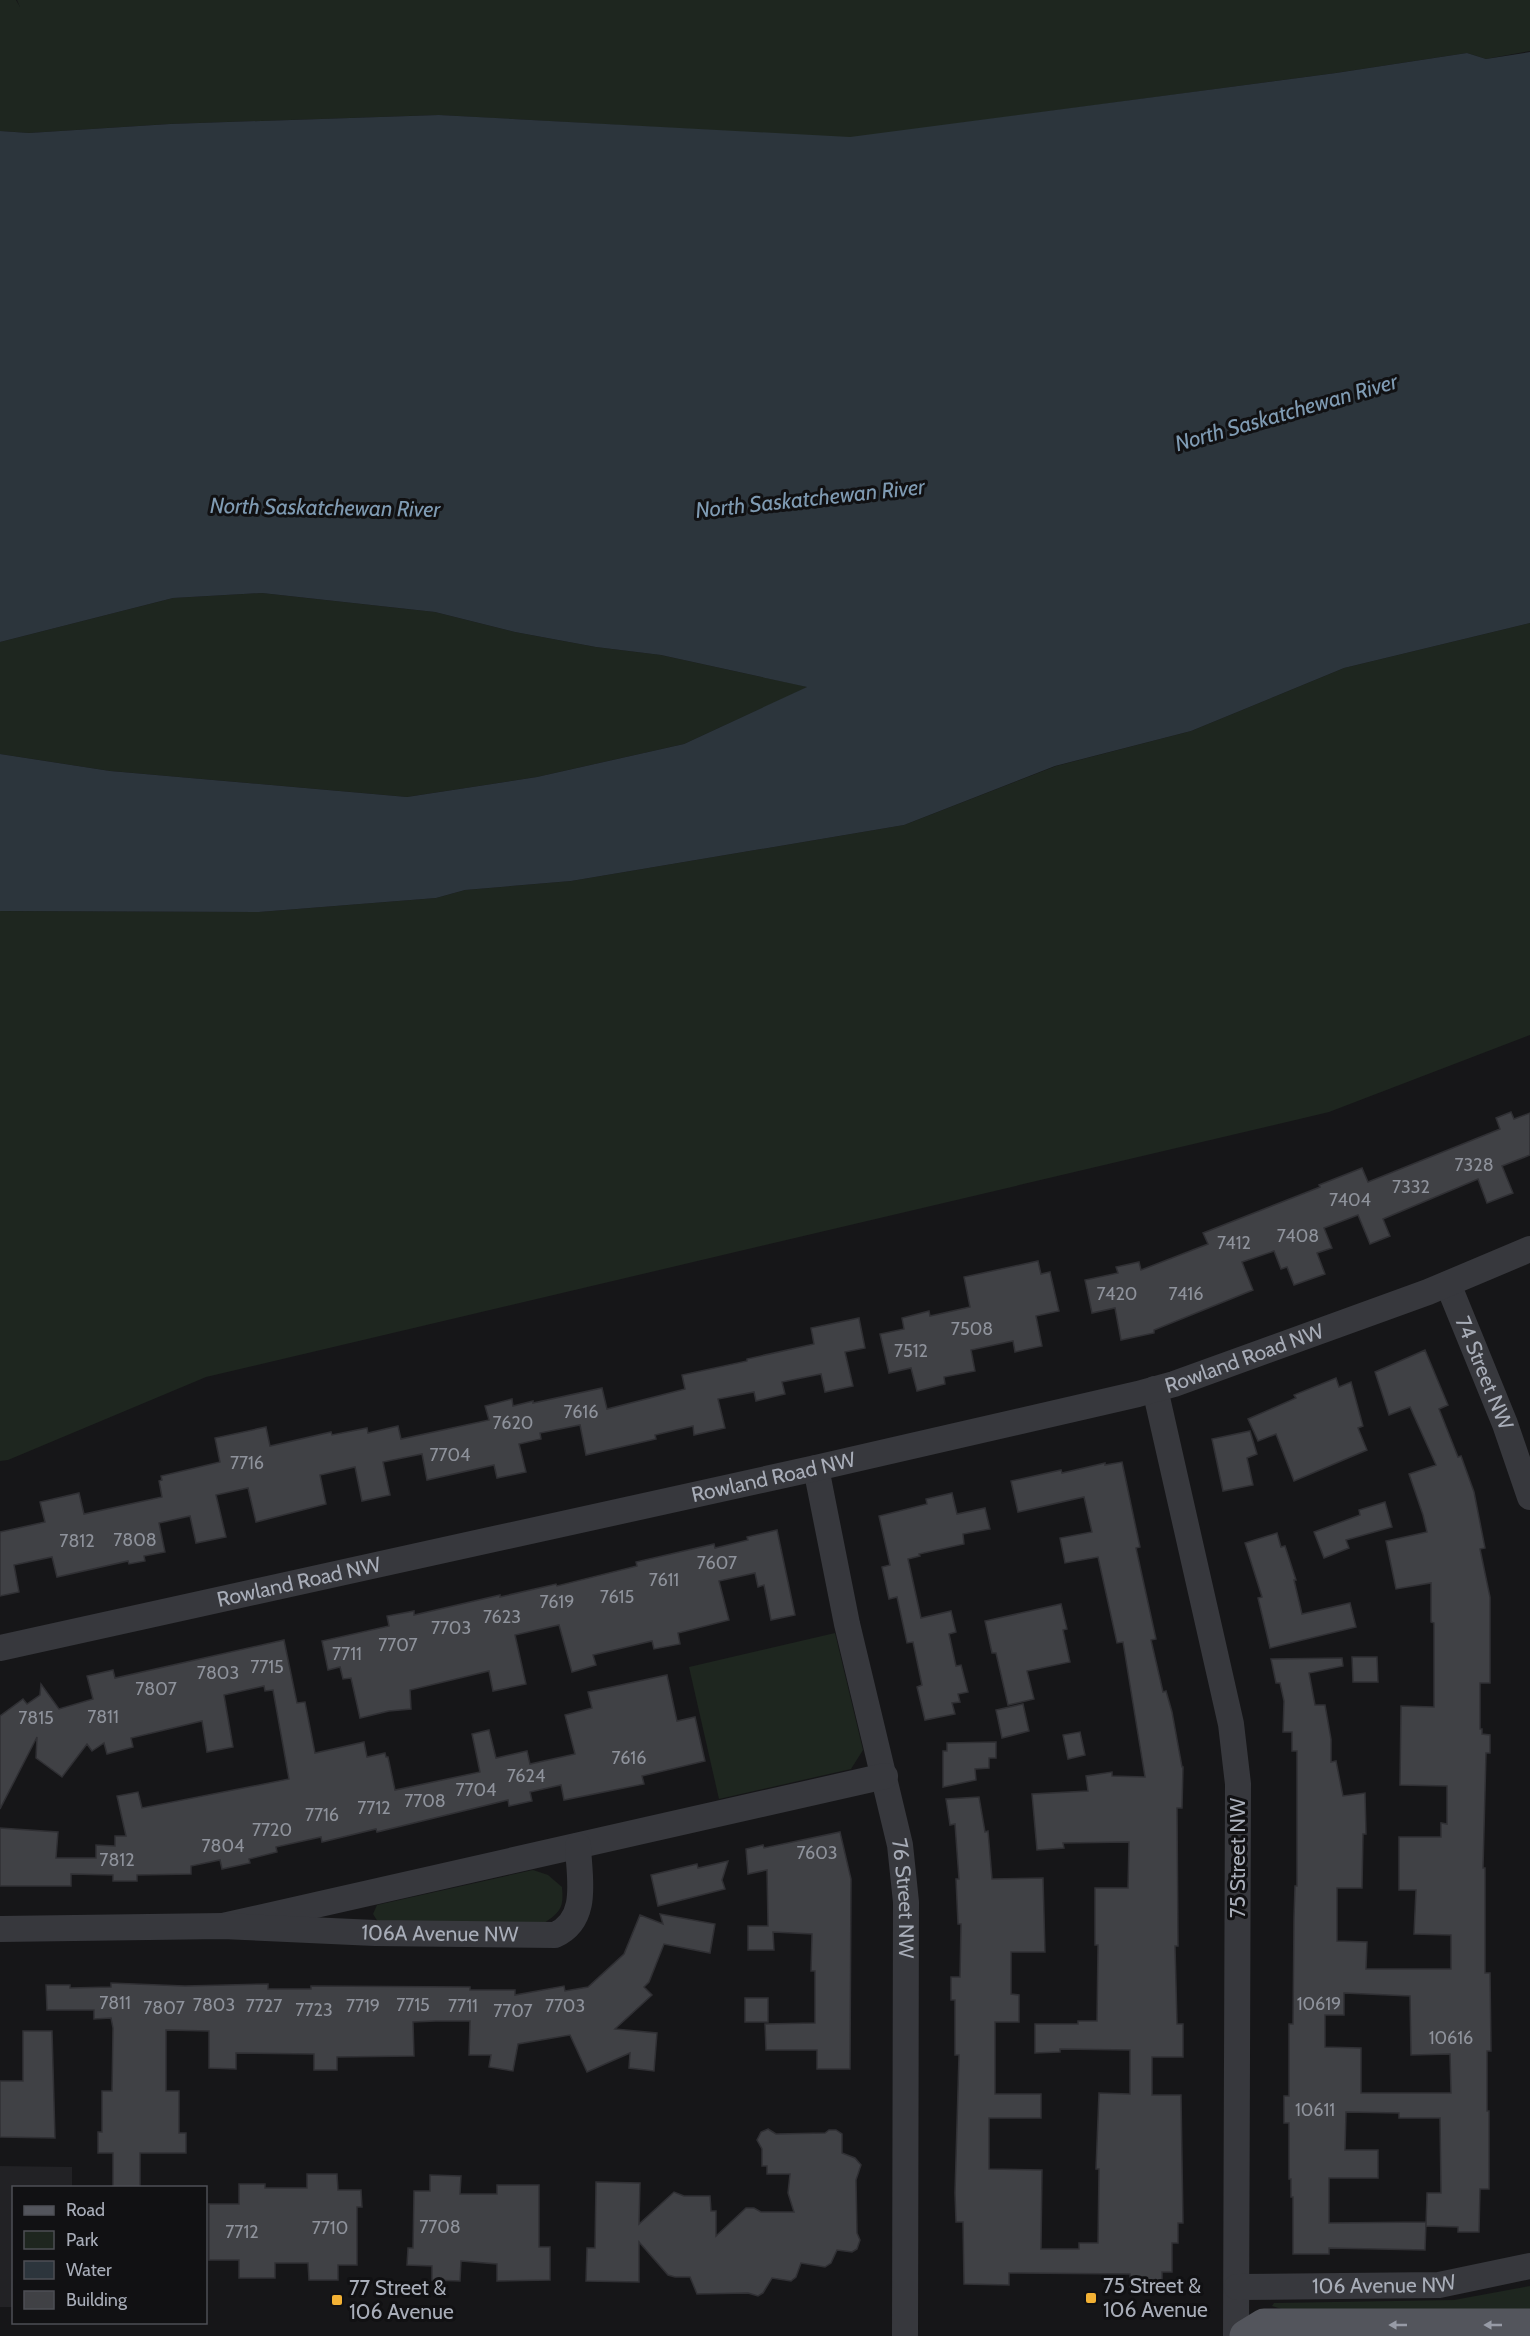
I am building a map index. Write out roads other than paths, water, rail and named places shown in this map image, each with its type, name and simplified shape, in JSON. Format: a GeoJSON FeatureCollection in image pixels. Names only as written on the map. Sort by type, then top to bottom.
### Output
{"type":"FeatureCollection","features":[{"type":"Feature","properties":{"kind":"main road","name":"106 Avenue NW"},"geometry":{"type":"LineString","coordinates":[[1246,2336],[1264,2325],[1530,2325]]}},
{"type":"Feature","properties":{"kind":"street","name":"Rowland Road NW"},"geometry":{"type":"LineString","coordinates":[[0,1648],[816,1468],[1155,1389],[1448,1284],[1530,1249]]}},
{"type":"Feature","properties":{"kind":"street","name":"74 Street NW"},"geometry":{"type":"LineString","coordinates":[[1448,1284],[1505,1424],[1530,1497]]}},
{"type":"Feature","properties":{"kind":"street","name":"75 Street NW"},"geometry":{"type":"LineString","coordinates":[[1155,1389],[1231,1724],[1238,1784],[1236,2336]]}},
{"type":"Feature","properties":{"kind":"street","name":"76 Street NW"},"geometry":{"type":"LineString","coordinates":[[816,1468],[847,1624],[900,1845],[906,1902],[905,2336]]}},
{"type":"Feature","properties":{"kind":"street","name":"106A Avenue NW"},"geometry":{"type":"LineString","coordinates":[[224,1926],[885,1776]]}},
{"type":"Feature","properties":{"kind":"street","name":"106A Avenue NW"},"geometry":{"type":"LineString","coordinates":[[0,1929],[224,1926],[375,1934],[555,1935],[571,1925],[579,1908],[578,1845]]}},
{"type":"Feature","properties":{"kind":"street","name":"106 Avenue NW"},"geometry":{"type":"LineString","coordinates":[[1237,2287],[1439,2285],[1530,2266]]}},
{"type":"Feature","properties":{"kind":"water","name":"North Saskatchewan River"},"geometry":{"type":"Polygon","coordinates":[[[1530,52],[1530,623],[1344,668],[1191,731],[1055,766],[904,825],[571,881],[465,890],[436,898],[259,912],[0,911],[0,754],[110,771],[407,797],[537,777],[684,744],[807,687],[661,655],[596,647],[515,632],[435,612],[262,593],[173,598],[0,642],[0,131],[29,133],[170,124],[439,115],[850,137],[1336,73],[1467,53],[1486,59],[1530,52]]]}},
{"type":"Feature","properties":{"kind":"place","name":"75 Street & 106 Avenue"},"geometry":{"type":"Point","coordinates":[1091,2298]}},
{"type":"Feature","properties":{"kind":"place","name":"77 Street & 106 Avenue"},"geometry":{"type":"Point","coordinates":[337,2300]}}]}
